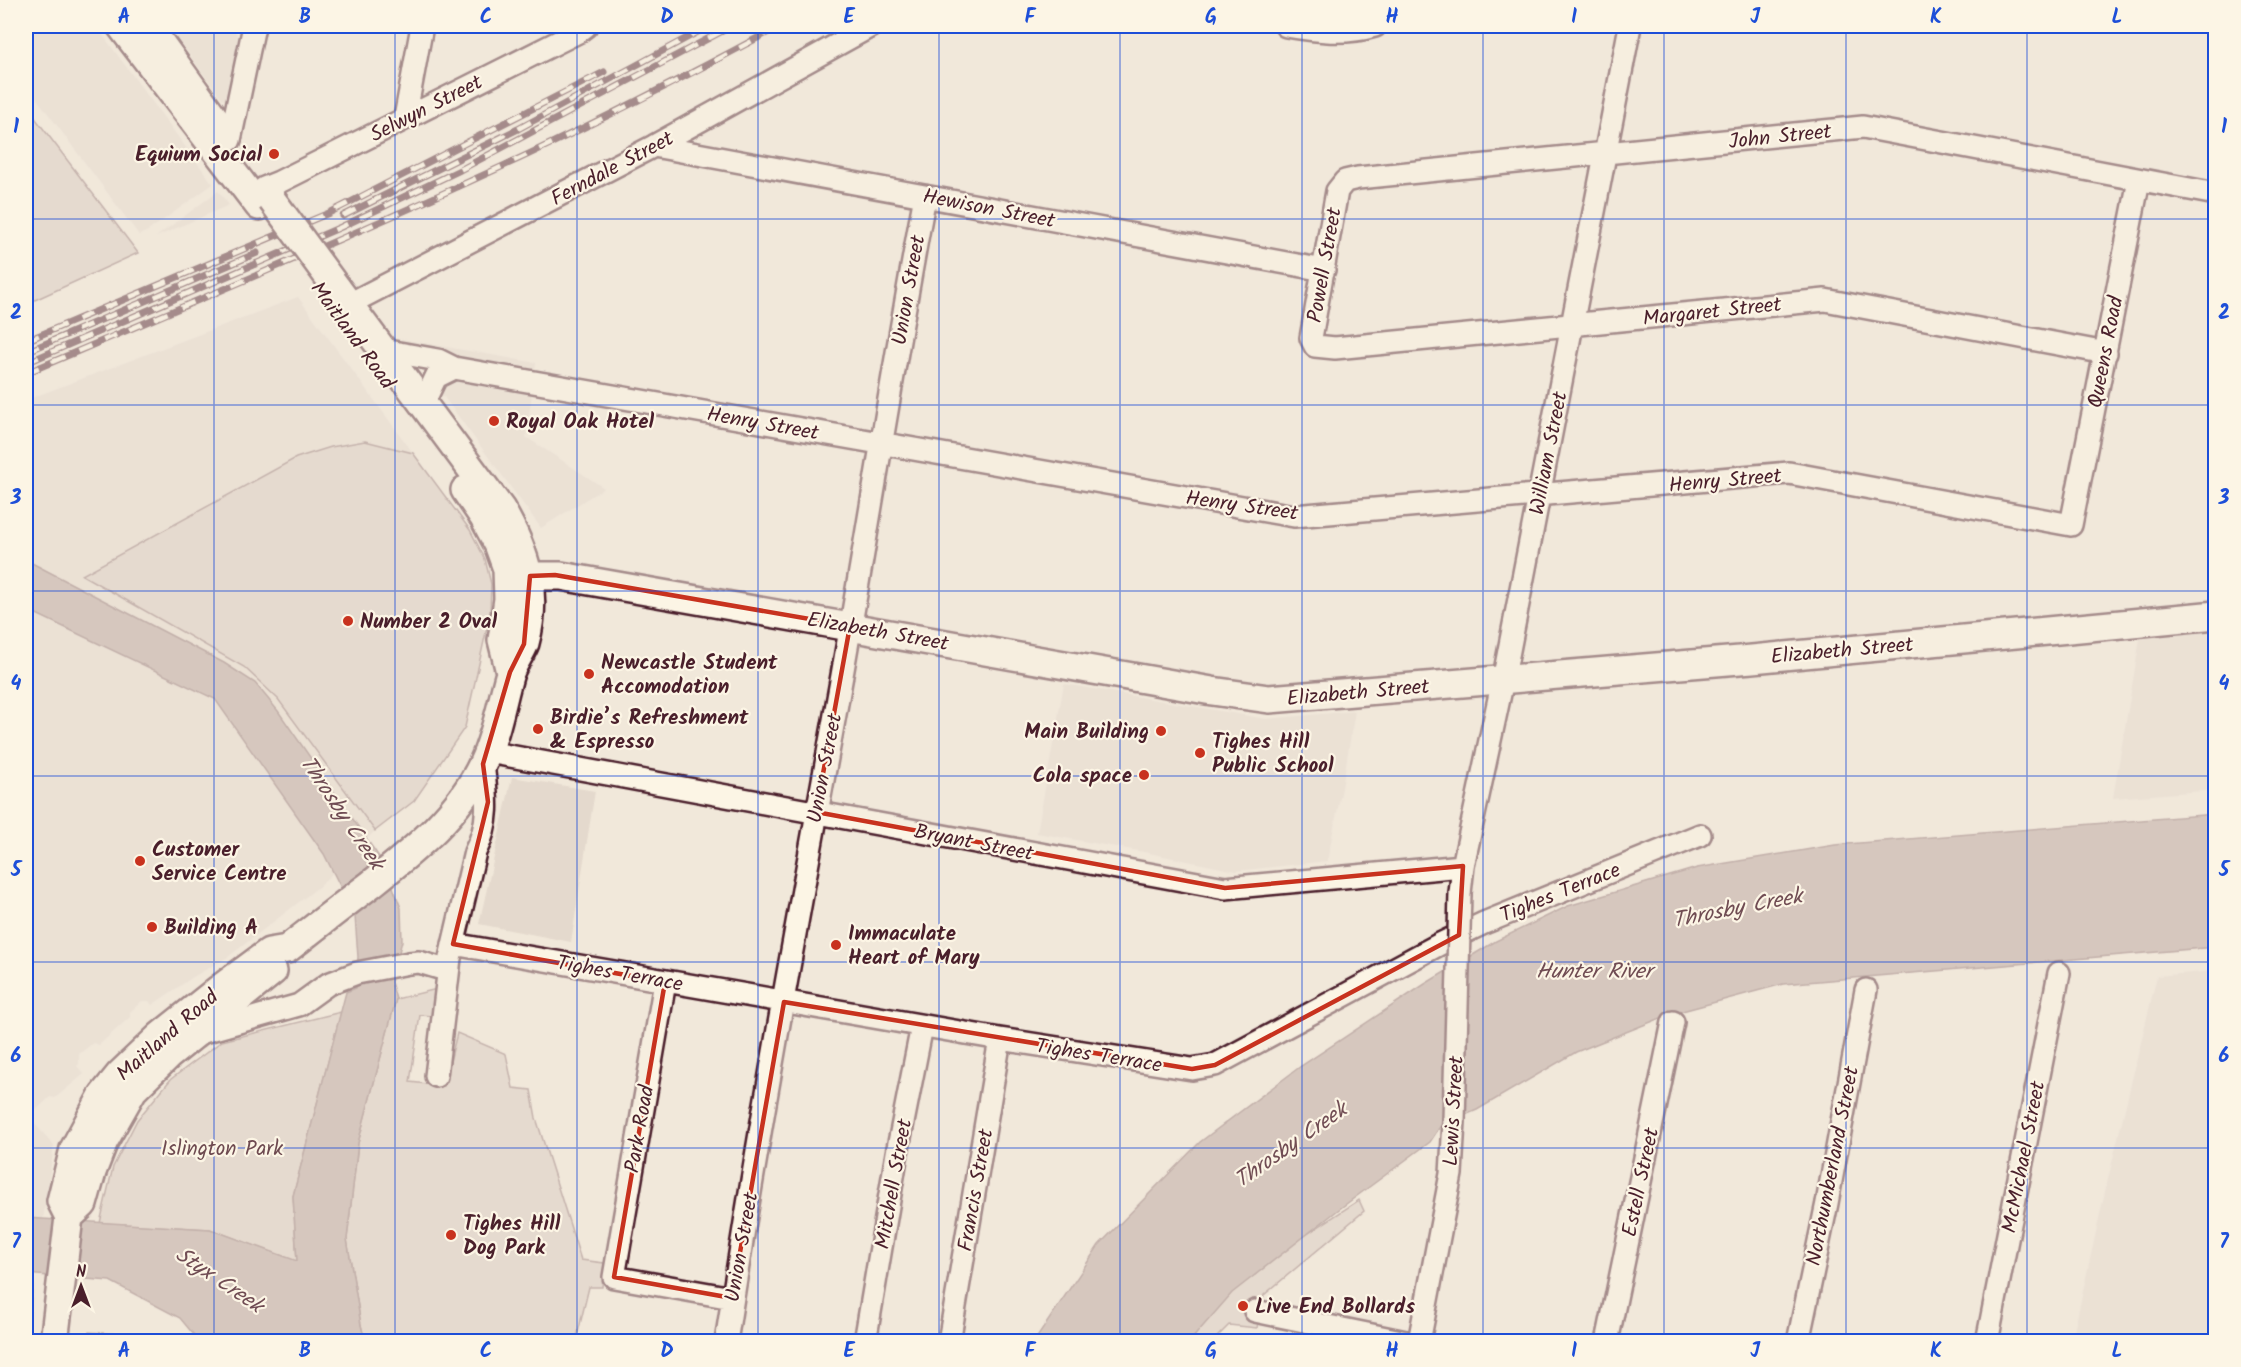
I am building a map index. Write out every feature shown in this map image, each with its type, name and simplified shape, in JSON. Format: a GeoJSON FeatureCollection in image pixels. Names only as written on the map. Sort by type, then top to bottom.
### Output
{"type":"FeatureCollection","features":[{"type":"Feature","properties":{"kind":"main road","name":"Maitland Road"},"geometry":{"type":"LineString","coordinates":[[54,1341],[69,1218],[61,1201],[74,1149],[92,1114],[115,1080],[139,1054],[269,952],[287,949],[393,866],[448,816],[485,758],[499,717],[510,672],[502,640],[507,609],[519,578],[522,549],[501,509],[382,350],[336,294],[265,198],[121,26]]}},
{"type":"Feature","properties":{"kind":"main road","name":"Maitland Road"},"geometry":{"type":"LineString","coordinates":[[148,26],[230,140],[265,198]]}},
{"type":"Feature","properties":{"kind":"main road","name":"Maitland Road"},"geometry":{"type":"LineString","coordinates":[[336,294],[484,518],[504,558],[519,578]]}},
{"type":"Feature","properties":{"kind":"main road","name":"Elizabeth Street"},"geometry":{"type":"LineString","coordinates":[[519,578],[555,574],[1251,698],[1288,699],[2216,615]]}},
{"type":"Feature","properties":{"kind":"main road","name":"Maitland Road"},"geometry":{"type":"LineString","coordinates":[[69,1218],[83,1204],[97,1158],[124,1103],[156,1067],[282,964],[287,949]]}},
{"type":"Feature","properties":{"kind":"street"},"geometry":{"type":"LineString","coordinates":[[230,140],[254,26]]}},
{"type":"Feature","properties":{"kind":"street"},"geometry":{"type":"LineString","coordinates":[[405,118],[422,26]]}},
{"type":"Feature","properties":{"kind":"street","name":"Selwyn Street"},"geometry":{"type":"LineString","coordinates":[[265,198],[279,183],[586,26]]}},
{"type":"Feature","properties":{"kind":"street","name":"Ferndale Street"},"geometry":{"type":"LineString","coordinates":[[336,294],[654,146],[871,26]]}},
{"type":"Feature","properties":{"kind":"street"},"geometry":{"type":"LineString","coordinates":[[1286,26],[1317,31],[1349,32],[1375,26]]}},
{"type":"Feature","properties":{"kind":"street","name":"William Street"},"geometry":{"type":"LineString","coordinates":[[1462,879],[1574,325],[1630,26]]}},
{"type":"Feature","properties":{"kind":"street","name":"John Street"},"geometry":{"type":"LineString","coordinates":[[1342,184],[1358,178],[1863,127],[2216,194]]}},
{"type":"Feature","properties":{"kind":"street","name":"Hewison Street"},"geometry":{"type":"LineString","coordinates":[[654,146],[1324,270]]}},
{"type":"Feature","properties":{"kind":"street","name":"Queens Road"},"geometry":{"type":"LineString","coordinates":[[2071,525],[2139,180]]}},
{"type":"Feature","properties":{"kind":"street","name":"Powell Street"},"geometry":{"type":"LineString","coordinates":[[1315,346],[1311,338],[1337,191],[1342,184]]}},
{"type":"Feature","properties":{"kind":"street","name":"Union Street"},"geometry":{"type":"LineString","coordinates":[[726,1341],[816,812],[925,196]]}},
{"type":"Feature","properties":{"kind":"street","name":"Margaret Street"},"geometry":{"type":"LineString","coordinates":[[1315,346],[1335,348],[1825,300],[2106,354]]}},
{"type":"Feature","properties":{"kind":"street","name":"Henry Street"},"geometry":{"type":"LineString","coordinates":[[382,350],[438,360],[454,368],[1294,516],[1789,473],[2071,525]]}},
{"type":"Feature","properties":{"kind":"street"},"geometry":{"type":"LineString","coordinates":[[423,404],[436,377],[454,368]]}},
{"type":"Feature","properties":{"kind":"street"},"geometry":{"type":"LineString","coordinates":[[436,1076],[453,944],[475,852],[482,837],[488,802],[485,758]]}},
{"type":"Feature","properties":{"kind":"street","name":"Bryant Street"},"geometry":{"type":"LineString","coordinates":[[485,758],[816,812],[1225,888],[1462,879]]}},
{"type":"Feature","properties":{"kind":"street","name":"Tighes Terrace"},"geometry":{"type":"LineString","coordinates":[[453,944],[922,1026],[1192,1069],[1215,1065],[1440,944],[1484,923],[1700,835]]}},
{"type":"Feature","properties":{"kind":"street","name":"Lewis Street"},"geometry":{"type":"LineString","coordinates":[[1419,1341],[1451,1174],[1455,1120],[1462,879]]}},
{"type":"Feature","properties":{"kind":"street"},"geometry":{"type":"LineString","coordinates":[[194,1035],[299,1005],[328,984],[357,973],[419,962],[439,968],[449,968]]}},
{"type":"Feature","properties":{"kind":"street","name":"McMichael Street"},"geometry":{"type":"LineString","coordinates":[[1987,1341],[2059,973]]}},
{"type":"Feature","properties":{"kind":"street","name":"Park Road"},"geometry":{"type":"LineString","coordinates":[[665,982],[614,1277],[732,1298]]}},
{"type":"Feature","properties":{"kind":"street","name":"Northumberland Street"},"geometry":{"type":"LineString","coordinates":[[1798,1341],[1827,1203],[1866,990]]}},
{"type":"Feature","properties":{"kind":"street","name":"Estell Street"},"geometry":{"type":"LineString","coordinates":[[1607,1341],[1673,1023]]}},
{"type":"Feature","properties":{"kind":"street","name":"Mitchell Street"},"geometry":{"type":"LineString","coordinates":[[865,1341],[897,1153],[922,1026]]}},
{"type":"Feature","properties":{"kind":"street","name":"Francis Street"},"geometry":{"type":"LineString","coordinates":[[950,1341],[1000,1039]]}},
{"type":"Feature","properties":{"kind":"street"},"geometry":{"type":"LineString","coordinates":[[1255,1311],[1406,1341]]}},
{"type":"Feature","properties":{"kind":"highlighted area"},"geometry":{"type":"Polygon","coordinates":[[[555,575],[850,626],[816,812],[1225,888],[1463,866],[1459,935],[1215,1065],[1192,1069],[784,1002],[732,1298],[614,1277],[665,982],[453,944],[488,802],[483,764],[510,672],[524,644],[530,576],[555,575]]]}},
{"type":"Feature","properties":{"kind":"shaded area"},"geometry":{"type":"Polygon","coordinates":[[[26,26],[96,26],[213,184],[148,231],[139,235],[26,84],[26,26]]]}},
{"type":"Feature","properties":{"kind":"shaded area"},"geometry":{"type":"Polygon","coordinates":[[[168,26],[231,26],[242,42],[229,108],[168,26]]]}},
{"type":"Feature","properties":{"kind":"shaded area"},"geometry":{"type":"Polygon","coordinates":[[[218,191],[229,205],[156,237],[194,209],[218,191]]]}},
{"type":"Feature","properties":{"kind":"shaded area"},"geometry":{"type":"Polygon","coordinates":[[[298,297],[470,530],[485,559],[491,584],[490,614],[465,727],[414,801],[375,831],[321,885],[228,957],[152,1005],[149,1001],[142,1001],[130,1012],[130,1017],[99,1045],[93,1043],[79,1054],[77,1066],[84,1074],[55,1098],[50,1097],[35,1111],[32,1121],[54,1145],[43,1219],[26,1218],[26,400],[298,297]]]}},
{"type":"Feature","properties":{"kind":"shaded area"},"geometry":{"type":"Polygon","coordinates":[[[401,339],[536,363],[526,437],[604,488],[541,528],[401,339]]]}},
{"type":"Feature","properties":{"kind":"shaded area"},"geometry":{"type":"Polygon","coordinates":[[[2215,630],[2215,790],[2113,798],[2140,639],[2215,630]]]}},
{"type":"Feature","properties":{"kind":"shaded area","name":"Tighes Hill Public School"},"geometry":{"type":"Polygon","coordinates":[[[1064,684],[1266,719],[1355,711],[1327,861],[1236,871],[1037,833],[1064,684]]]}},
{"type":"Feature","properties":{"kind":"shaded area"},"geometry":{"type":"Polygon","coordinates":[[[512,777],[595,791],[571,942],[479,924],[512,777]]]}},
{"type":"Feature","properties":{"kind":"shaded area"},"geometry":{"type":"Polygon","coordinates":[[[2215,971],[2215,1341],[2072,1341],[2157,976],[2215,971]]]}},
{"type":"Feature","properties":{"kind":"shaded area"},"geometry":{"type":"Polygon","coordinates":[[[26,1282],[35,1283],[28,1342],[26,1341],[26,1282]]]}},
{"type":"Feature","properties":{"kind":"green space"},"geometry":{"type":"Polygon","coordinates":[[[26,106],[138,253],[26,304],[26,106]]]}},
{"type":"Feature","properties":{"kind":"green space"},"geometry":{"type":"Polygon","coordinates":[[[365,441],[413,453],[470,530],[485,559],[491,584],[490,614],[465,727],[414,801],[375,831],[278,699],[244,667],[82,575],[296,458],[331,447],[365,441]]]}},
{"type":"Feature","properties":{"kind":"green space"},"geometry":{"type":"Polygon","coordinates":[[[437,989],[433,1016],[420,1015],[410,1082],[444,1086],[457,1033],[506,1054],[513,1088],[531,1090],[536,1118],[581,1260],[604,1263],[602,1287],[589,1287],[576,1341],[365,1342],[347,1239],[358,1143],[396,999],[437,989]]]}},
{"type":"Feature","properties":{"kind":"green space","name":"Islington Park"},"geometry":{"type":"Polygon","coordinates":[[[341,1012],[293,1196],[297,1262],[210,1229],[100,1223],[113,1167],[137,1120],[171,1079],[222,1041],[341,1012]]]}},
{"type":"Feature","properties":{"kind":"green space"},"geometry":{"type":"Polygon","coordinates":[[[1359,1200],[1364,1211],[1264,1295],[1257,1328],[1229,1325],[1213,1341],[1191,1342],[1246,1275],[1255,1275],[1281,1251],[1359,1200]]]}},
{"type":"Feature","properties":{"kind":"green space"},"geometry":{"type":"Polygon","coordinates":[[[89,1332],[150,1336],[165,1341],[88,1341],[89,1332]]]}},
{"type":"Feature","properties":{"kind":"water"},"geometry":{"type":"Polygon","coordinates":[[[26,560],[224,663],[255,683],[278,711],[384,864],[401,908],[402,941],[391,982],[396,999],[358,1143],[347,1239],[365,1341],[199,1341],[180,1318],[110,1281],[26,1274],[26,1218],[210,1229],[297,1261],[293,1196],[346,992],[356,988],[358,957],[355,916],[324,854],[215,699],[26,609],[26,560]]]}},
{"type":"Feature","properties":{"kind":"water","name":"Hunter River"},"geometry":{"type":"Polygon","coordinates":[[[2215,814],[2215,947],[1783,984],[1671,1014],[1576,1052],[1477,1110],[1441,1125],[1430,1142],[1232,1293],[1190,1341],[1034,1342],[1099,1245],[1200,1142],[1301,1066],[1425,984],[1496,941],[1568,906],[1697,868],[1835,845],[2215,814]]]}},
{"type":"Feature","properties":{"kind":"railway"},"geometry":{"type":"LineString","coordinates":[[343,216],[518,129],[709,26]]}},
{"type":"Feature","properties":{"kind":"railway"},"geometry":{"type":"LineString","coordinates":[[26,363],[341,227],[460,170],[732,26]]}},
{"type":"Feature","properties":{"kind":"railway"},"geometry":{"type":"LineString","coordinates":[[26,373],[279,266],[467,183],[624,108],[780,26]]}},
{"type":"Feature","properties":{"kind":"railway"},"geometry":{"type":"LineString","coordinates":[[26,341],[329,213],[604,72]]}},
{"type":"Feature","properties":{"kind":"railway"},"geometry":{"type":"LineString","coordinates":[[26,352],[257,253]]}},
{"type":"Feature","properties":{"kind":"place","name":"Equium Social"},"geometry":{"type":"Point","coordinates":[274,154]}},
{"type":"Feature","properties":{"kind":"place","name":"Royal Oak Hotel"},"geometry":{"type":"Point","coordinates":[494,421]}},
{"type":"Feature","properties":{"kind":"place","name":"Number 2 Oval"},"geometry":{"type":"Point","coordinates":[348,621]}},
{"type":"Feature","properties":{"kind":"place","name":"Newcastle Student Accomodation"},"geometry":{"type":"Point","coordinates":[589,674]}},
{"type":"Feature","properties":{"kind":"place","name":"Birdie’s Refreshment & Espresso"},"geometry":{"type":"Point","coordinates":[538,729]}},
{"type":"Feature","properties":{"kind":"place","name":"Main Building"},"geometry":{"type":"Point","coordinates":[1161,731]}},
{"type":"Feature","properties":{"kind":"place","name":"Tighes Hill Public School"},"geometry":{"type":"Point","coordinates":[1200,753]}},
{"type":"Feature","properties":{"kind":"place","name":"Cola space"},"geometry":{"type":"Point","coordinates":[1144,775]}},
{"type":"Feature","properties":{"kind":"place","name":"Customer Service Centre"},"geometry":{"type":"Point","coordinates":[140,861]}},
{"type":"Feature","properties":{"kind":"place","name":"Building A"},"geometry":{"type":"Point","coordinates":[152,927]}},
{"type":"Feature","properties":{"kind":"place","name":"Immaculate Heart of Mary"},"geometry":{"type":"Point","coordinates":[836,945]}},
{"type":"Feature","properties":{"kind":"place","name":"Tighes Hill Dog Park"},"geometry":{"type":"Point","coordinates":[451,1235]}},
{"type":"Feature","properties":{"kind":"place","name":"Live End Bollards"},"geometry":{"type":"Point","coordinates":[1243,1306]}},
{"type":"Feature","properties":{"kind":"water label","name":"Throsby Creek"},"geometry":{"type":"Point","coordinates":[343,812]}},
{"type":"Feature","properties":{"kind":"water label","name":"Throsby Creek"},"geometry":{"type":"Point","coordinates":[1737,907]}},
{"type":"Feature","properties":{"kind":"water label","name":"Throsby Creek"},"geometry":{"type":"Point","coordinates":[1290,1144]}},
{"type":"Feature","properties":{"kind":"water label","name":"Styx Creek"},"geometry":{"type":"Point","coordinates":[220,1279]}}]}
